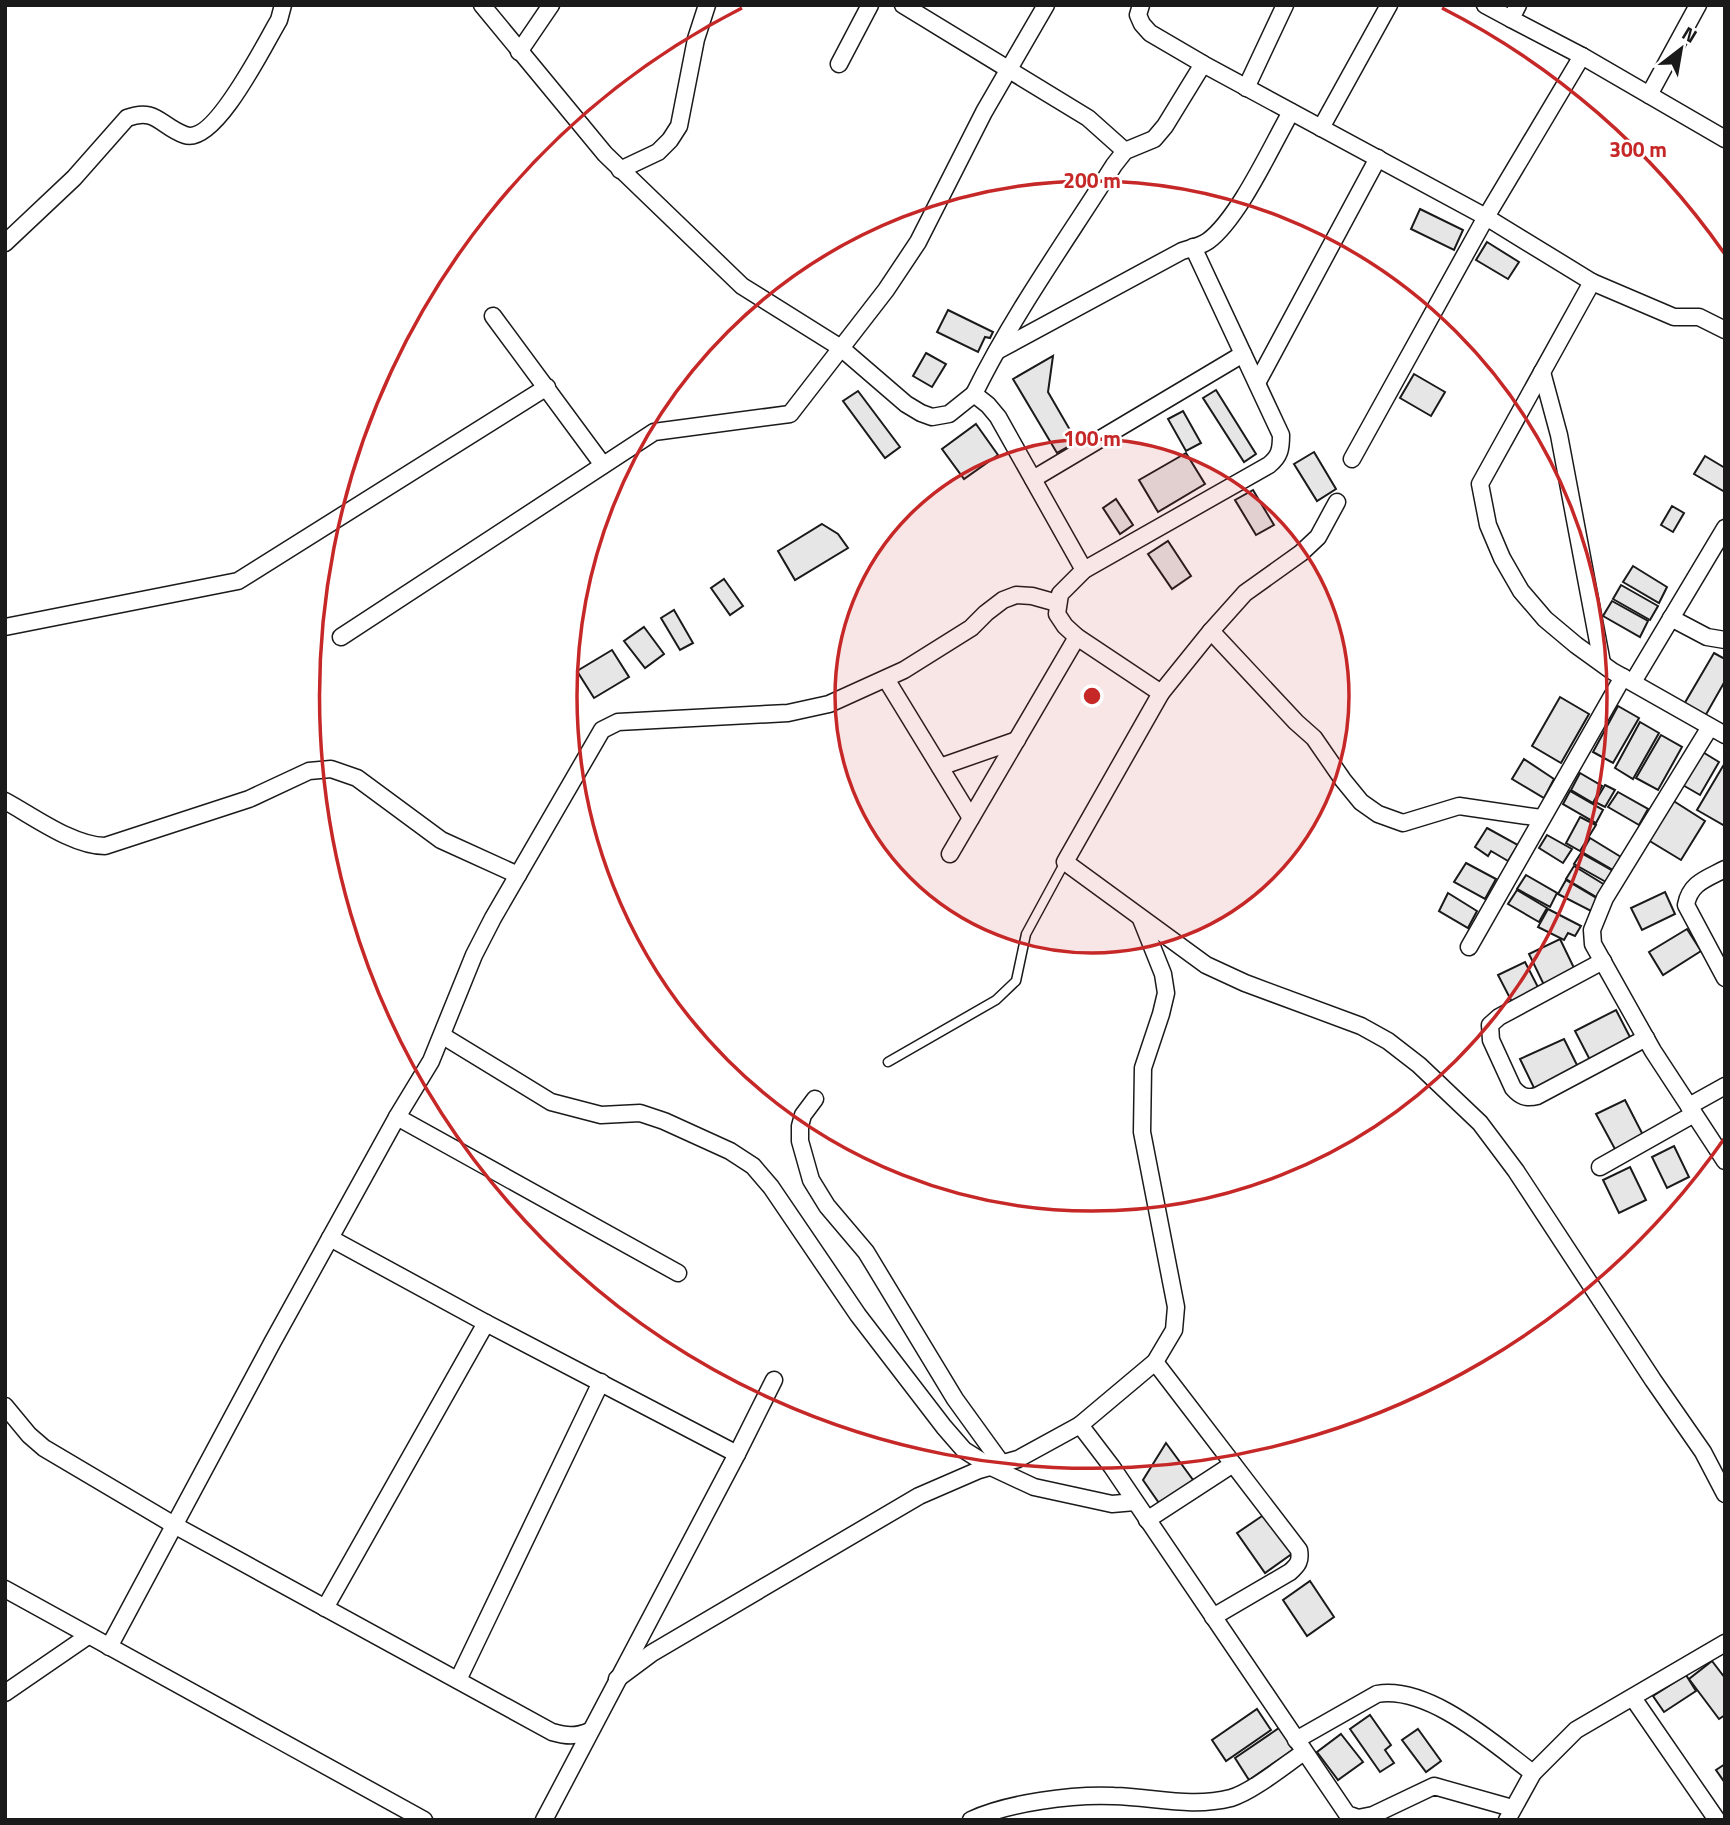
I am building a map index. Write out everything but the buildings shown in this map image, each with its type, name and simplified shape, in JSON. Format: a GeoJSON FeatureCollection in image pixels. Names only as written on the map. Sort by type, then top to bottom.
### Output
{"type":"FeatureCollection","features":[{"type":"Feature","properties":{"kind":"street"},"geometry":{"type":"LineString","coordinates":[[5,243],[74,178],[127,118],[139,113],[150,114],[186,136],[199,135],[213,125],[279,20],[283,5]]}},
{"type":"Feature","properties":{"kind":"street"},"geometry":{"type":"LineString","coordinates":[[482,5],[604,155],[742,286],[841,348],[906,404],[932,417],[949,414],[975,394],[995,352],[1048,264],[1125,151],[1154,139],[1203,64]]}},
{"type":"Feature","properties":{"kind":"street"},"geometry":{"type":"LineString","coordinates":[[519,52],[551,5]]}},
{"type":"Feature","properties":{"kind":"street"},"geometry":{"type":"LineString","coordinates":[[620,170],[658,152],[670,140],[678,126],[706,5]]}},
{"type":"Feature","properties":{"kind":"street"},"geometry":{"type":"LineString","coordinates":[[839,64],[870,5]]}},
{"type":"Feature","properties":{"kind":"street"},"geometry":{"type":"LineString","coordinates":[[903,5],[1088,118],[1125,151]]}},
{"type":"Feature","properties":{"kind":"street"},"geometry":{"type":"LineString","coordinates":[[341,637],[654,432],[790,414],[886,290],[918,243],[984,112],[1046,5]]}},
{"type":"Feature","properties":{"kind":"street"},"geometry":{"type":"LineString","coordinates":[[1141,5],[1138,15],[1150,33],[1246,88],[1486,217],[1592,282],[1674,317],[1699,317],[1725,330]]}},
{"type":"Feature","properties":{"kind":"street"},"geometry":{"type":"LineString","coordinates":[[1246,88],[1285,5]]}},
{"type":"Feature","properties":{"kind":"street"},"geometry":{"type":"LineString","coordinates":[[1321,128],[1389,5]]}},
{"type":"Feature","properties":{"kind":"street"},"geometry":{"type":"LineString","coordinates":[[1485,5],[1514,12],[1582,56],[1725,139]]}},
{"type":"Feature","properties":{"kind":"street"},"geometry":{"type":"LineString","coordinates":[[1649,95],[1698,5]]}},
{"type":"Feature","properties":{"kind":"street"},"geometry":{"type":"LineString","coordinates":[[1352,459],[1486,217],[1582,56]]}},
{"type":"Feature","properties":{"kind":"street"},"geometry":{"type":"LineString","coordinates":[[995,352],[1182,251],[1205,243],[1233,214],[1291,112]]}},
{"type":"Feature","properties":{"kind":"street"},"geometry":{"type":"LineString","coordinates":[[1256,383],[1378,159]]}},
{"type":"Feature","properties":{"kind":"street"},"geometry":{"type":"LineString","coordinates":[[1161,694],[1077,637],[1057,614],[1057,603],[1059,594],[1084,570],[1278,458],[1281,435],[1193,247]]}},
{"type":"Feature","properties":{"kind":"street"},"geometry":{"type":"LineString","coordinates":[[1592,282],[1480,484],[1488,525],[1502,558],[1521,591],[1545,619],[1628,680],[1718,731],[1598,912],[1592,930],[1593,944],[1646,1038],[1725,1161]]}},
{"type":"Feature","properties":{"kind":"street"},"geometry":{"type":"LineString","coordinates":[[493,316],[603,465]]}},
{"type":"Feature","properties":{"kind":"street"},"geometry":{"type":"LineString","coordinates":[[1033,479],[1243,354]]}},
{"type":"Feature","properties":{"kind":"street"},"geometry":{"type":"LineString","coordinates":[[1542,372],[1559,435],[1602,663]]}},
{"type":"Feature","properties":{"kind":"street"},"geometry":{"type":"LineString","coordinates":[[5,627],[238,581],[547,387]]}},
{"type":"Feature","properties":{"kind":"street"},"geometry":{"type":"LineString","coordinates":[[975,394],[998,417],[1084,570]]}},
{"type":"Feature","properties":{"kind":"street"},"geometry":{"type":"LineString","coordinates":[[1337,502],[1318,537],[1301,553],[1245,593],[1161,694],[1065,862],[1206,965],[1245,983],[1360,1026],[1388,1041],[1419,1065],[1480,1123],[1516,1171],[1703,1452],[1725,1494]]}},
{"type":"Feature","properties":{"kind":"street"},"geometry":{"type":"LineString","coordinates":[[1469,947],[1541,818],[1628,680],[1671,618],[1725,528]]}},
{"type":"Feature","properties":{"kind":"street"},"geometry":{"type":"LineString","coordinates":[[109,1647],[330,1238],[397,1117],[432,1061],[474,955],[602,730],[618,722],[788,713],[829,704],[886,679],[971,628],[986,612],[1003,600],[1016,595],[1057,603]]}},
{"type":"Feature","properties":{"kind":"street"},"geometry":{"type":"LineString","coordinates":[[1671,618],[1707,637],[1725,640]]}},
{"type":"Feature","properties":{"kind":"street"},"geometry":{"type":"LineString","coordinates":[[1211,631],[1314,738],[1342,780],[1361,802],[1378,814],[1403,823],[1459,806],[1541,818]]}},
{"type":"Feature","properties":{"kind":"street"},"geometry":{"type":"LineString","coordinates":[[950,854],[1077,637]]}},
{"type":"Feature","properties":{"kind":"street"},"geometry":{"type":"LineString","coordinates":[[886,679],[971,818]]}},
{"type":"Feature","properties":{"kind":"street"},"geometry":{"type":"LineString","coordinates":[[940,767],[1017,740]]}},
{"type":"Feature","properties":{"kind":"street"},"geometry":{"type":"LineString","coordinates":[[5,801],[75,839],[92,846],[105,846],[248,799],[309,771],[331,769],[357,778],[441,840],[518,875]]}},
{"type":"Feature","properties":{"kind":"street"},"geometry":{"type":"LineString","coordinates":[[1725,869],[1695,886],[1688,893],[1686,905],[1725,978]]}},
{"type":"Feature","properties":{"kind":"street"},"geometry":{"type":"LineString","coordinates":[[617,1679],[652,1653],[919,1496],[979,1470],[1018,1459],[1080,1425],[1155,1362],[1174,1330],[1176,1307],[1142,1132],[1143,1068],[1166,993],[1163,974],[1140,916]]}},
{"type":"Feature","properties":{"kind":"street"},"geometry":{"type":"LineString","coordinates":[[1603,961],[1499,1017],[1490,1025],[1492,1040],[1513,1088],[1518,1094],[1528,1098],[1537,1096],[1646,1038]]}},
{"type":"Feature","properties":{"kind":"street"},"geometry":{"type":"LineString","coordinates":[[443,1036],[551,1102],[601,1115],[640,1113],[730,1151],[753,1166],[771,1187],[858,1315],[964,1450],[1034,1487],[1112,1504],[1135,1502]]}},
{"type":"Feature","properties":{"kind":"street"},"geometry":{"type":"LineString","coordinates":[[1600,1167],[1692,1110],[1725,1086]]}},
{"type":"Feature","properties":{"kind":"street"},"geometry":{"type":"LineString","coordinates":[[815,1099],[803,1115],[800,1126],[800,1141],[811,1180],[827,1206],[866,1252],[996,1466]]}},
{"type":"Feature","properties":{"kind":"street"},"geometry":{"type":"LineString","coordinates":[[397,1117],[678,1273]]}},
{"type":"Feature","properties":{"kind":"street"},"geometry":{"type":"LineString","coordinates":[[330,1238],[737,1454]]}},
{"type":"Feature","properties":{"kind":"street"},"geometry":{"type":"LineString","coordinates":[[325,1608],[486,1323]]}},
{"type":"Feature","properties":{"kind":"street"},"geometry":{"type":"LineString","coordinates":[[1155,1362],[1299,1550],[1297,1566],[1290,1572],[1213,1617]]}},
{"type":"Feature","properties":{"kind":"street"},"geometry":{"type":"LineString","coordinates":[[544,1820],[774,1380]]}},
{"type":"Feature","properties":{"kind":"street"},"geometry":{"type":"LineString","coordinates":[[457,1680],[601,1382]]}},
{"type":"Feature","properties":{"kind":"street"},"geometry":{"type":"LineString","coordinates":[[5,1406],[44,1448],[174,1525],[552,1732],[565,1736],[590,1731]]}},
{"type":"Feature","properties":{"kind":"street"},"geometry":{"type":"LineString","coordinates":[[1080,1425],[1347,1814],[1358,1818],[1373,1815],[1434,1786],[1510,1814],[1533,1773],[1576,1730],[1725,1643]]}},
{"type":"Feature","properties":{"kind":"street"},"geometry":{"type":"LineString","coordinates":[[1147,1520],[1233,1465]]}},
{"type":"Feature","properties":{"kind":"street"},"geometry":{"type":"LineString","coordinates":[[5,1589],[424,1820]]}},
{"type":"Feature","properties":{"kind":"street"},"geometry":{"type":"LineString","coordinates":[[5,1693],[88,1636]]}},
{"type":"Feature","properties":{"kind":"street"},"geometry":{"type":"LineString","coordinates":[[971,1820],[988,1812],[1080,1796],[1114,1796],[1187,1804],[1233,1797],[1300,1746],[1377,1694],[1391,1692],[1442,1709],[1460,1719],[1533,1773]]}},
{"type":"Feature","properties":{"kind":"street"},"geometry":{"type":"LineString","coordinates":[[1633,1698],[1717,1820]]}},
{"type":"Feature","properties":{"kind":"lane"},"geometry":{"type":"LineString","coordinates":[[888,1062],[996,1000],[1016,981],[1026,934],[1065,862]]}}]}
